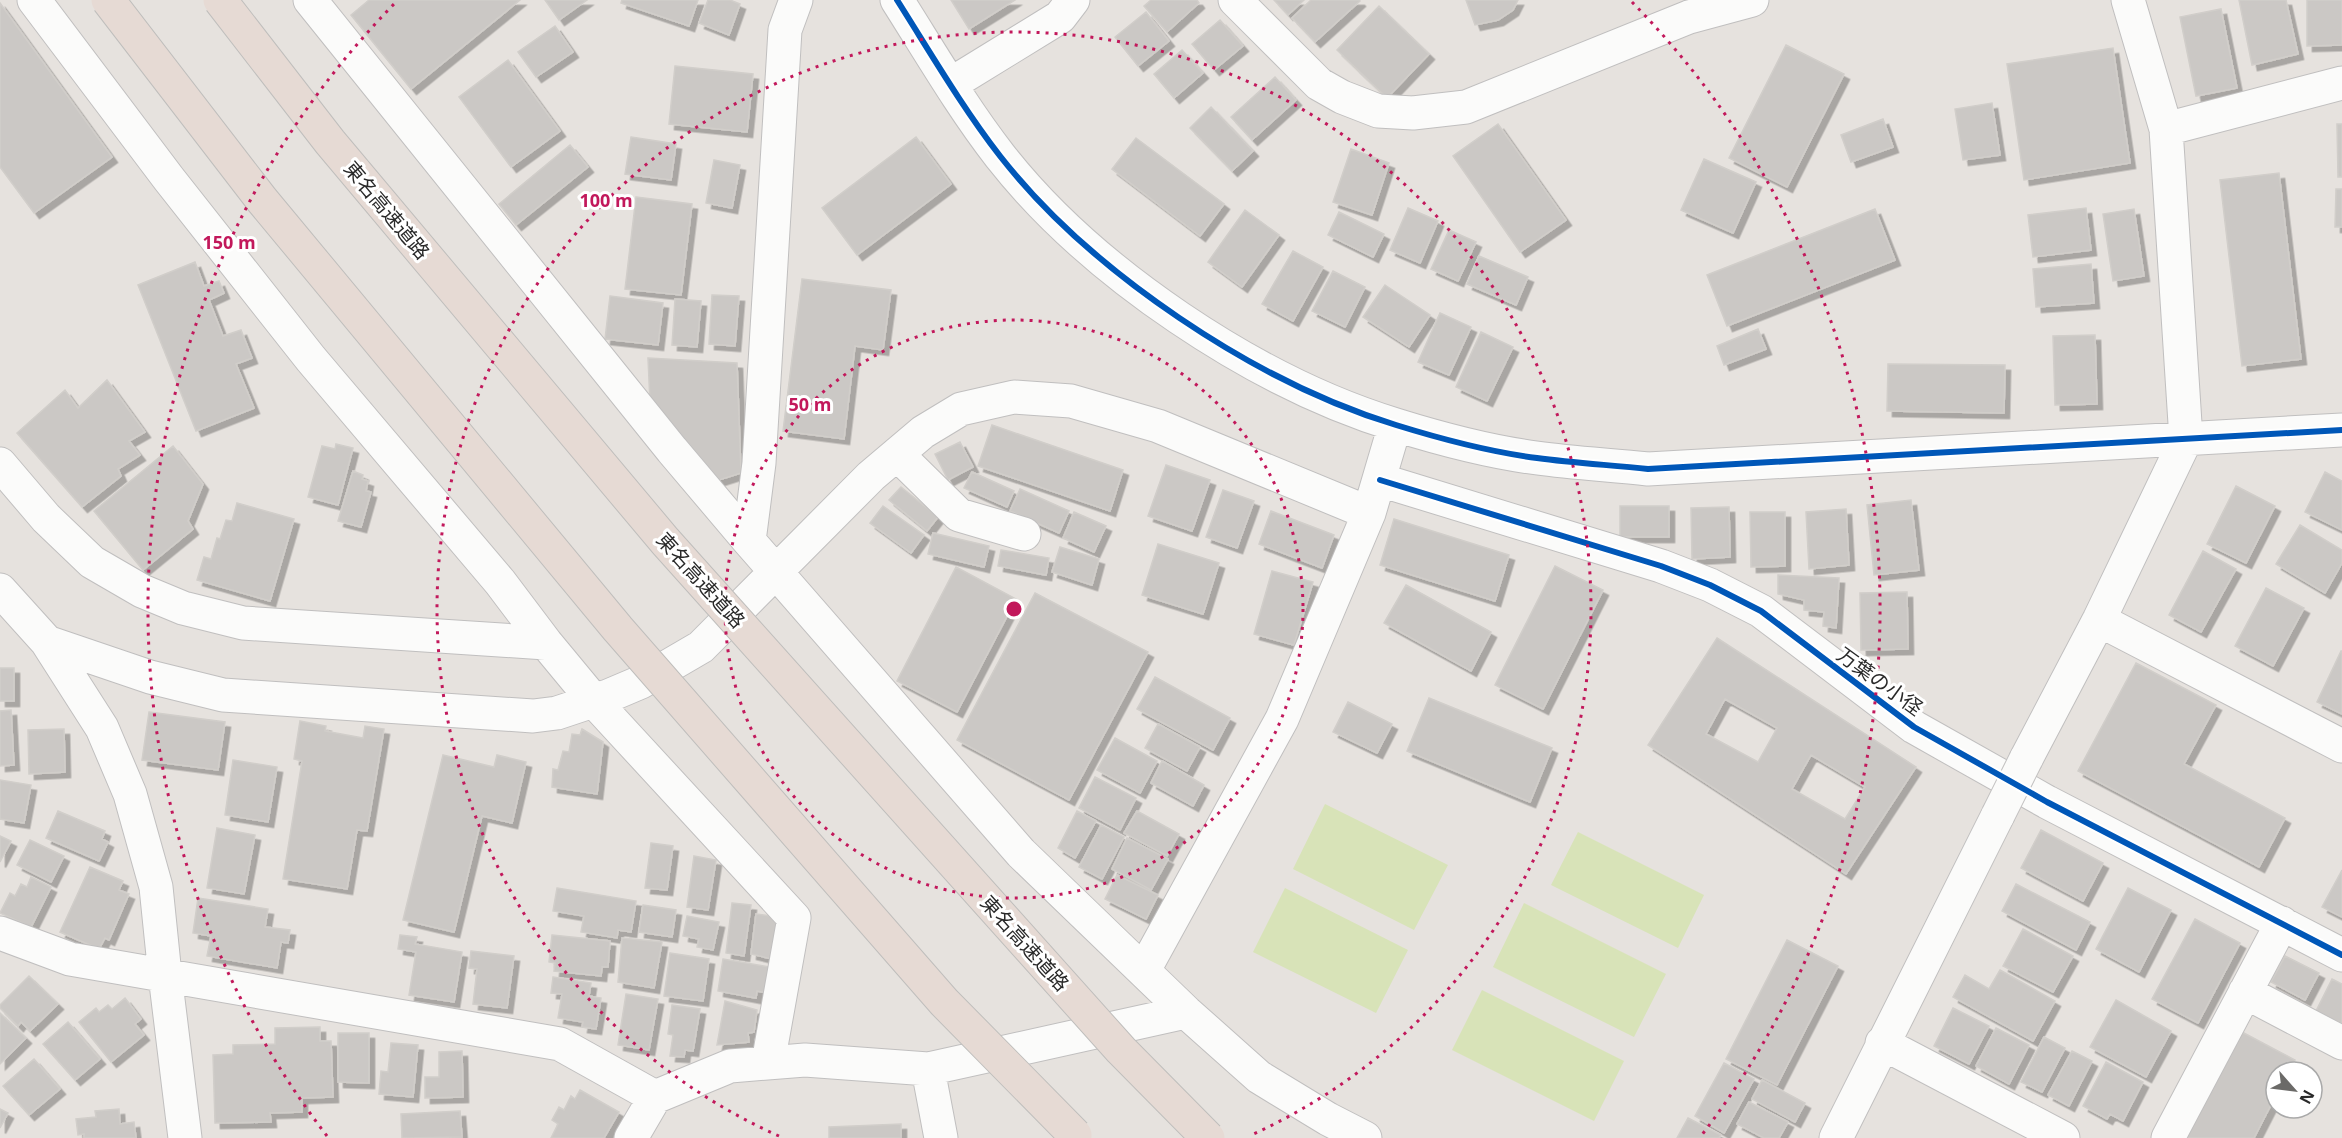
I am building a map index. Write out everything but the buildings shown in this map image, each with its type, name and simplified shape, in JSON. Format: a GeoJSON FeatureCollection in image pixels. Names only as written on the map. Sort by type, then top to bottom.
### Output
{"type":"FeatureCollection","features":[{"type":"Feature","properties":{"kind":"highway"},"geometry":{"type":"LineString","coordinates":[[108,0],[262,200],[618,629],[944,1002],[1075,1135]]}},
{"type":"Feature","properties":{"kind":"highway","name":"東名高速道路"},"geometry":{"type":"LineString","coordinates":[[220,0],[330,142],[673,550],[1121,1050],[1208,1138]]}},
{"type":"Feature","properties":{"kind":"street"},"geometry":{"type":"LineString","coordinates":[[34,0],[169,179],[311,359],[500,582],[546,643],[594,700],[795,918],[768,1063]]}},
{"type":"Feature","properties":{"kind":"street"},"geometry":{"type":"LineString","coordinates":[[310,0],[665,441],[749,541],[1021,853],[1186,1012],[1259,1077],[1328,1119],[1365,1138]]}},
{"type":"Feature","properties":{"kind":"street"},"geometry":{"type":"LineString","coordinates":[[749,541],[759,463],[785,30],[796,0]]}},
{"type":"Feature","properties":{"kind":"street"},"geometry":{"type":"LineString","coordinates":[[897,0],[951,84],[1008,165],[1061,224],[1130,285],[1223,346],[1307,392],[1395,425],[1480,447],[1536,458],[1648,469],[2342,430]]}},
{"type":"Feature","properties":{"kind":"street"},"geometry":{"type":"LineString","coordinates":[[951,84],[1060,17],[1074,0]]}},
{"type":"Feature","properties":{"kind":"street"},"geometry":{"type":"LineString","coordinates":[[1234,0],[1319,84],[1342,97],[1378,111],[1413,113],[1466,107],[1689,17],[1752,0]]}},
{"type":"Feature","properties":{"kind":"street"},"geometry":{"type":"LineString","coordinates":[[1836,1138],[1882,1043],[2098,620],[2186,438],[2166,129],[2128,0]]}},
{"type":"Feature","properties":{"kind":"street"},"geometry":{"type":"LineString","coordinates":[[2166,129],[2342,83]]}},
{"type":"Feature","properties":{"kind":"street"},"geometry":{"type":"LineString","coordinates":[[47,642],[150,677],[223,695],[533,716],[556,712],[641,682],[701,647],[871,476],[923,432],[961,409],[1014,397],[1071,401],[1158,426],[1369,513]]}},
{"type":"Feature","properties":{"kind":"street"},"geometry":{"type":"LineString","coordinates":[[1144,970],[1282,720],[1369,513],[1395,425]]}},
{"type":"Feature","properties":{"kind":"street"},"geometry":{"type":"LineString","coordinates":[[897,454],[959,516],[1024,534]]}},
{"type":"Feature","properties":{"kind":"street"},"geometry":{"type":"LineString","coordinates":[[0,464],[46,518],[92,562],[142,591],[183,609],[243,623],[347,628],[546,643]]}},
{"type":"Feature","properties":{"kind":"street","name":"万葉の小径"},"geometry":{"type":"LineString","coordinates":[[1380,480],[1661,566],[1710,585],[1761,611],[1914,727],[1996,775],[2342,955]]}},
{"type":"Feature","properties":{"kind":"street"},"geometry":{"type":"LineString","coordinates":[[0,590],[47,642],[102,728],[130,794],[156,887],[185,1138]]}},
{"type":"Feature","properties":{"kind":"street"},"geometry":{"type":"LineString","coordinates":[[2098,620],[2342,746]]}},
{"type":"Feature","properties":{"kind":"street"},"geometry":{"type":"LineString","coordinates":[[2168,1138],[2282,923]]}},
{"type":"Feature","properties":{"kind":"street"},"geometry":{"type":"LineString","coordinates":[[0,933],[70,959],[560,1044],[655,1097]]}},
{"type":"Feature","properties":{"kind":"street"},"geometry":{"type":"LineString","coordinates":[[2245,992],[2342,1043]]}},
{"type":"Feature","properties":{"kind":"street"},"geometry":{"type":"LineString","coordinates":[[631,1138],[655,1097],[730,1066],[805,1060],[928,1069],[1186,1012]]}},
{"type":"Feature","properties":{"kind":"street"},"geometry":{"type":"LineString","coordinates":[[1882,1043],[2063,1138]]}},
{"type":"Feature","properties":{"kind":"street"},"geometry":{"type":"LineString","coordinates":[[928,1069],[941,1138]]}},
{"type":"Feature","properties":{"kind":"green space"},"geometry":{"type":"Polygon","coordinates":[[[1325,804],[1448,865],[1414,930],[1293,869],[1325,804]]]}},
{"type":"Feature","properties":{"kind":"green space"},"geometry":{"type":"Polygon","coordinates":[[[1578,832],[1704,895],[1678,948],[1551,885],[1578,832]]]}},
{"type":"Feature","properties":{"kind":"green space"},"geometry":{"type":"Polygon","coordinates":[[[1285,888],[1408,950],[1376,1013],[1253,952],[1285,888]]]}},
{"type":"Feature","properties":{"kind":"green space"},"geometry":{"type":"Polygon","coordinates":[[[1524,903],[1666,974],[1634,1037],[1493,967],[1524,903]]]}},
{"type":"Feature","properties":{"kind":"green space"},"geometry":{"type":"Polygon","coordinates":[[[1482,990],[1624,1061],[1594,1121],[1452,1050],[1482,990]]]}},
{"type":"Feature","properties":{"kind":"cycle path"},"geometry":{"type":"LineString","coordinates":[[897,0],[959,99],[1000,156],[1037,199],[1080,241],[1128,281],[1179,318],[1233,352],[1287,381],[1342,406],[1396,425],[1501,452],[1648,469],[2342,430]]}},
{"type":"Feature","properties":{"kind":"cycle path"},"geometry":{"type":"LineString","coordinates":[[1380,480],[1661,566],[1710,585],[1761,611],[1914,727],[2047,802],[2342,955]]}}]}
